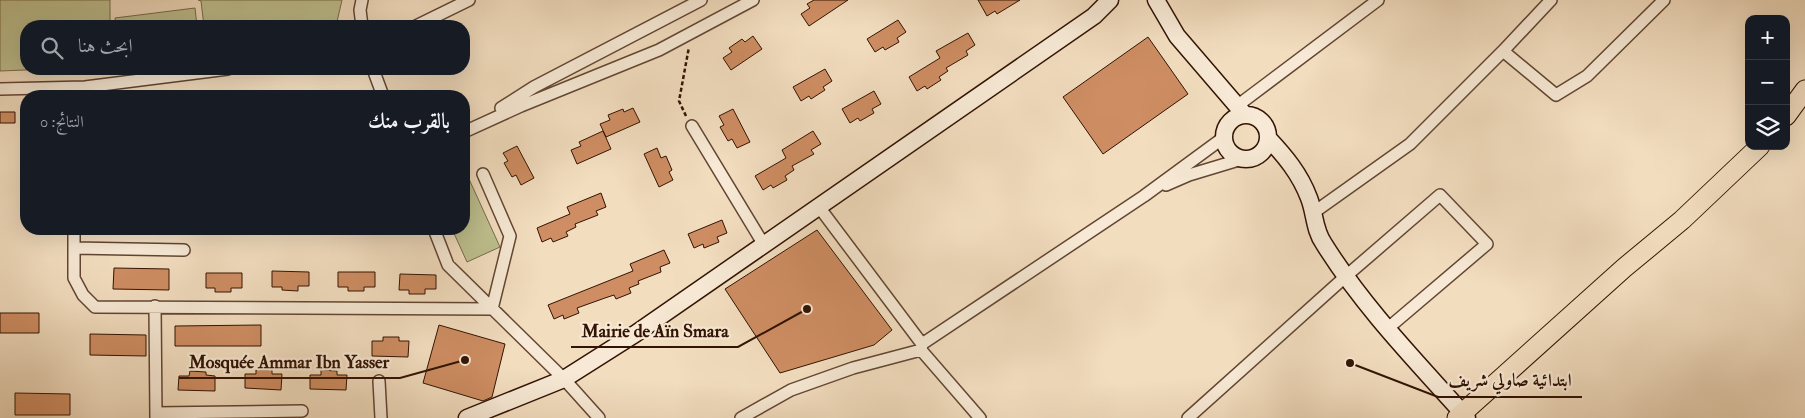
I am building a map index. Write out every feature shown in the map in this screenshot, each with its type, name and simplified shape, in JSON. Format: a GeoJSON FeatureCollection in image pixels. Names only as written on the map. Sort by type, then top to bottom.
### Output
{"type":"FeatureCollection","features":[{"type":"Feature","properties":{"kind":"main road"},"geometry":{"type":"LineString","coordinates":[[467,418],[564,379],[635,334],[1094,16],[1110,0]]}},
{"type":"Feature","properties":{"kind":"main road"},"geometry":{"type":"LineString","coordinates":[[1156,0],[1177,36],[1214,79],[1241,110],[1264,124],[1268,138],[1289,160],[1309,198],[1318,235],[1345,277],[1462,416],[1624,268],[1682,220],[1756,150]]}},
{"type":"Feature","properties":{"kind":"main road"},"geometry":{"type":"LineString","coordinates":[[1214,79],[1226,130],[1224,144],[1231,154],[1242,159],[1257,157],[1262,152],[1268,138]]}},
{"type":"Feature","properties":{"kind":"main road"},"geometry":{"type":"LineString","coordinates":[[1790,111],[1805,90]]}},
{"type":"Feature","properties":{"kind":"main road"},"geometry":{"type":"LineString","coordinates":[[1226,130],[1241,110]]}},
{"type":"Feature","properties":{"kind":"street"},"geometry":{"type":"LineString","coordinates":[[361,20],[360,10],[362,0]]}},
{"type":"Feature","properties":{"kind":"street"},"geometry":{"type":"LineString","coordinates":[[428,20],[469,0]]}},
{"type":"Feature","properties":{"kind":"street"},"geometry":{"type":"LineString","coordinates":[[470,129],[534,86],[701,0]]}},
{"type":"Feature","properties":{"kind":"street"},"geometry":{"type":"LineString","coordinates":[[475,126],[660,50],[753,0]]}},
{"type":"Feature","properties":{"kind":"street"},"geometry":{"type":"LineString","coordinates":[[1241,110],[1378,0]]}},
{"type":"Feature","properties":{"kind":"street"},"geometry":{"type":"LineString","coordinates":[[1313,213],[1410,144],[1551,0]]}},
{"type":"Feature","properties":{"kind":"street"},"geometry":{"type":"LineString","coordinates":[[1503,51],[1556,95],[1587,76],[1664,0]]}},
{"type":"Feature","properties":{"kind":"street"},"geometry":{"type":"LineString","coordinates":[[87,90],[188,75]]}},
{"type":"Feature","properties":{"kind":"street"},"geometry":{"type":"LineString","coordinates":[[375,75],[382,90]]}},
{"type":"Feature","properties":{"kind":"street"},"geometry":{"type":"LineString","coordinates":[[0,89],[25,90]]}},
{"type":"Feature","properties":{"kind":"street"},"geometry":{"type":"LineString","coordinates":[[692,126],[764,245]]}},
{"type":"Feature","properties":{"kind":"street"},"geometry":{"type":"LineString","coordinates":[[741,418],[791,390],[853,368],[922,347],[1144,196],[1226,130]]}},
{"type":"Feature","properties":{"kind":"street"},"geometry":{"type":"LineString","coordinates":[[1144,196],[1188,175],[1242,159]]}},
{"type":"Feature","properties":{"kind":"street"},"geometry":{"type":"LineString","coordinates":[[482,174],[510,236],[492,309]]}},
{"type":"Feature","properties":{"kind":"street"},"geometry":{"type":"LineString","coordinates":[[1188,418],[1345,277],[1440,195],[1487,244],[1387,329]]}},
{"type":"Feature","properties":{"kind":"street"},"geometry":{"type":"LineString","coordinates":[[819,207],[922,347],[980,418]]}},
{"type":"Feature","properties":{"kind":"street"},"geometry":{"type":"LineString","coordinates":[[74,235],[74,278],[83,295],[95,307],[492,309]]}},
{"type":"Feature","properties":{"kind":"street"},"geometry":{"type":"LineString","coordinates":[[436,235],[448,265],[564,379],[599,418]]}},
{"type":"Feature","properties":{"kind":"street"},"geometry":{"type":"LineString","coordinates":[[74,248],[184,250]]}},
{"type":"Feature","properties":{"kind":"street"},"geometry":{"type":"LineString","coordinates":[[155,306],[156,415],[302,411]]}},
{"type":"Feature","properties":{"kind":"street"},"geometry":{"type":"LineString","coordinates":[[378,381],[382,418]]}},
{"type":"Feature","properties":{"kind":"path"},"geometry":{"type":"LineString","coordinates":[[692,33],[679,101],[692,126]]}},
{"type":"Feature","properties":{"kind":"green space"},"geometry":{"type":"Polygon","coordinates":[[[0,0],[110,0],[110,20],[20,20],[20,70],[0,71],[0,0]]]}},
{"type":"Feature","properties":{"kind":"green space"},"geometry":{"type":"Polygon","coordinates":[[[198,0],[342,0],[337,20],[203,20],[201,1],[198,0]]]}},
{"type":"Feature","properties":{"kind":"green space"},"geometry":{"type":"Polygon","coordinates":[[[195,8],[196,20],[115,20],[115,18],[195,8]]]}},
{"type":"Feature","properties":{"kind":"green space"},"geometry":{"type":"Polygon","coordinates":[[[470,181],[500,247],[467,262],[455,235],[470,235],[470,181]]]}},
{"type":"Feature","properties":{"kind":"building"},"geometry":{"type":"Polygon","coordinates":[[[814,0],[848,0],[809,26],[801,14],[810,8],[807,4],[814,0]]]}},
{"type":"Feature","properties":{"kind":"building"},"geometry":{"type":"Polygon","coordinates":[[[978,0],[1020,0],[997,14],[995,11],[987,16],[978,0]]]}},
{"type":"Feature","properties":{"kind":"building"},"geometry":{"type":"Polygon","coordinates":[[[898,20],[906,32],[897,38],[899,42],[885,50],[883,47],[875,52],[867,39],[898,20]]]}},
{"type":"Feature","properties":{"kind":"building"},"geometry":{"type":"Polygon","coordinates":[[[968,33],[975,45],[966,51],[968,55],[946,68],[948,71],[939,77],[941,80],[927,89],[925,86],[917,91],[909,77],[940,58],[936,51],[968,33]]]}},
{"type":"Feature","properties":{"kind":"building"},"geometry":{"type":"Polygon","coordinates":[[[753,36],[762,49],[731,70],[723,58],[732,52],[729,48],[742,39],[745,42],[753,36]]]}},
{"type":"Feature","properties":{"kind":"building"},"geometry":{"type":"Polygon","coordinates":[[[1148,37],[1188,94],[1103,154],[1063,97],[1148,37]]]}},
{"type":"Feature","properties":{"kind":"building"},"geometry":{"type":"Polygon","coordinates":[[[825,69],[832,81],[823,87],[825,90],[811,99],[809,96],[801,101],[793,87],[825,69]]]}},
{"type":"Feature","properties":{"kind":"building"},"geometry":{"type":"Polygon","coordinates":[[[874,91],[881,104],[872,109],[874,113],[860,121],[858,118],[850,123],[842,109],[874,91]]]}},
{"type":"Feature","properties":{"kind":"building"},"geometry":{"type":"Polygon","coordinates":[[[633,108],[640,122],[606,137],[600,124],[610,120],[608,115],[623,109],[624,112],[633,108]]]}},
{"type":"Feature","properties":{"kind":"building"},"geometry":{"type":"Polygon","coordinates":[[[733,109],[750,142],[737,148],[732,139],[728,141],[720,127],[724,125],[719,116],[733,109]]]}},
{"type":"Feature","properties":{"kind":"building"},"geometry":{"type":"Polygon","coordinates":[[[0,112],[15,112],[15,123],[0,123],[0,112]]]}},
{"type":"Feature","properties":{"kind":"building"},"geometry":{"type":"Polygon","coordinates":[[[603,131],[611,149],[577,164],[571,150],[581,146],[579,142],[603,131]]]}},
{"type":"Feature","properties":{"kind":"building"},"geometry":{"type":"Polygon","coordinates":[[[813,131],[821,144],[811,150],[814,154],[792,166],[794,170],[785,176],[787,180],[773,188],[771,185],[763,190],[755,176],[786,158],[782,150],[813,131]]]}},
{"type":"Feature","properties":{"kind":"building"},"geometry":{"type":"Polygon","coordinates":[[[517,146],[534,178],[521,185],[516,175],[512,177],[504,163],[508,161],[503,153],[517,146]]]}},
{"type":"Feature","properties":{"kind":"building"},"geometry":{"type":"Polygon","coordinates":[[[657,148],[661,158],[666,156],[672,170],[669,172],[673,180],[659,187],[644,154],[657,148]]]}},
{"type":"Feature","properties":{"kind":"building"},"geometry":{"type":"Polygon","coordinates":[[[601,193],[606,207],[596,211],[598,215],[575,224],[576,227],[566,232],[568,236],[553,242],[551,238],[542,242],[537,228],[570,214],[567,207],[601,193]]]}},
{"type":"Feature","properties":{"kind":"building"},"geometry":{"type":"Polygon","coordinates":[[[722,220],[727,233],[717,237],[719,242],[704,248],[703,244],[694,248],[688,234],[722,220]]]}},
{"type":"Feature","properties":{"kind":"building"},"geometry":{"type":"Polygon","coordinates":[[[817,230],[892,330],[874,345],[780,373],[725,289],[817,230]]]}},
{"type":"Feature","properties":{"kind":"building"},"geometry":{"type":"Polygon","coordinates":[[[664,250],[670,263],[660,267],[661,272],[638,281],[639,284],[629,288],[631,293],[616,299],[614,295],[605,298],[577,308],[579,313],[564,319],[563,315],[554,319],[548,305],[633,271],[630,264],[664,250]]]}},
{"type":"Feature","properties":{"kind":"building"},"geometry":{"type":"Polygon","coordinates":[[[114,268],[169,269],[169,290],[113,289],[114,268]]]}},
{"type":"Feature","properties":{"kind":"building"},"geometry":{"type":"Polygon","coordinates":[[[272,271],[309,272],[309,286],[298,286],[298,291],[282,290],[282,287],[272,287],[272,271]]]}},
{"type":"Feature","properties":{"kind":"building"},"geometry":{"type":"Polygon","coordinates":[[[338,272],[375,272],[375,287],[364,287],[364,291],[348,291],[348,287],[338,287],[338,272]]]}},
{"type":"Feature","properties":{"kind":"building"},"geometry":{"type":"Polygon","coordinates":[[[206,273],[242,273],[242,288],[231,288],[231,292],[215,292],[215,288],[206,288],[206,273]]]}},
{"type":"Feature","properties":{"kind":"building"},"geometry":{"type":"Polygon","coordinates":[[[400,274],[436,275],[436,289],[425,289],[425,294],[409,294],[409,290],[399,290],[400,274]]]}},
{"type":"Feature","properties":{"kind":"building"},"geometry":{"type":"Polygon","coordinates":[[[0,313],[39,313],[39,333],[0,333],[0,313]]]}},
{"type":"Feature","properties":{"kind":"building"},"geometry":{"type":"Polygon","coordinates":[[[261,325],[261,346],[175,346],[175,326],[261,325]]]}},
{"type":"Feature","properties":{"kind":"building"},"geometry":{"type":"Polygon","coordinates":[[[439,325],[505,344],[492,397],[483,401],[423,383],[439,325]]]}},
{"type":"Feature","properties":{"kind":"building"},"geometry":{"type":"Polygon","coordinates":[[[90,334],[146,335],[146,356],[90,355],[90,334]]]}},
{"type":"Feature","properties":{"kind":"building"},"geometry":{"type":"Polygon","coordinates":[[[383,337],[399,337],[399,341],[409,341],[408,357],[372,356],[372,341],[383,341],[383,337]]]}},
{"type":"Feature","properties":{"kind":"building"},"geometry":{"type":"Polygon","coordinates":[[[256,370],[272,370],[272,374],[282,374],[281,390],[245,388],[245,374],[256,374],[256,370]]]}},
{"type":"Feature","properties":{"kind":"building"},"geometry":{"type":"Polygon","coordinates":[[[321,370],[337,371],[337,375],[347,375],[346,390],[310,389],[310,375],[321,375],[321,370]]]}},
{"type":"Feature","properties":{"kind":"building"},"geometry":{"type":"Polygon","coordinates":[[[190,371],[206,372],[206,375],[215,376],[215,391],[178,390],[179,376],[189,376],[190,371]]]}},
{"type":"Feature","properties":{"kind":"building"},"geometry":{"type":"Polygon","coordinates":[[[15,393],[70,394],[70,415],[15,415],[15,393]]]}},
{"type":"Feature","properties":{"kind":"place","name":"Mairie de Aïn Smara"},"geometry":{"type":"Point","coordinates":[807,309]}},
{"type":"Feature","properties":{"kind":"place","name":"Mosquée Ammar Ibn Yasser"},"geometry":{"type":"Point","coordinates":[465,360]}},
{"type":"Feature","properties":{"kind":"place","name":"ابتدائية صاولي شريف"},"geometry":{"type":"Point","coordinates":[1350,363]}}]}
